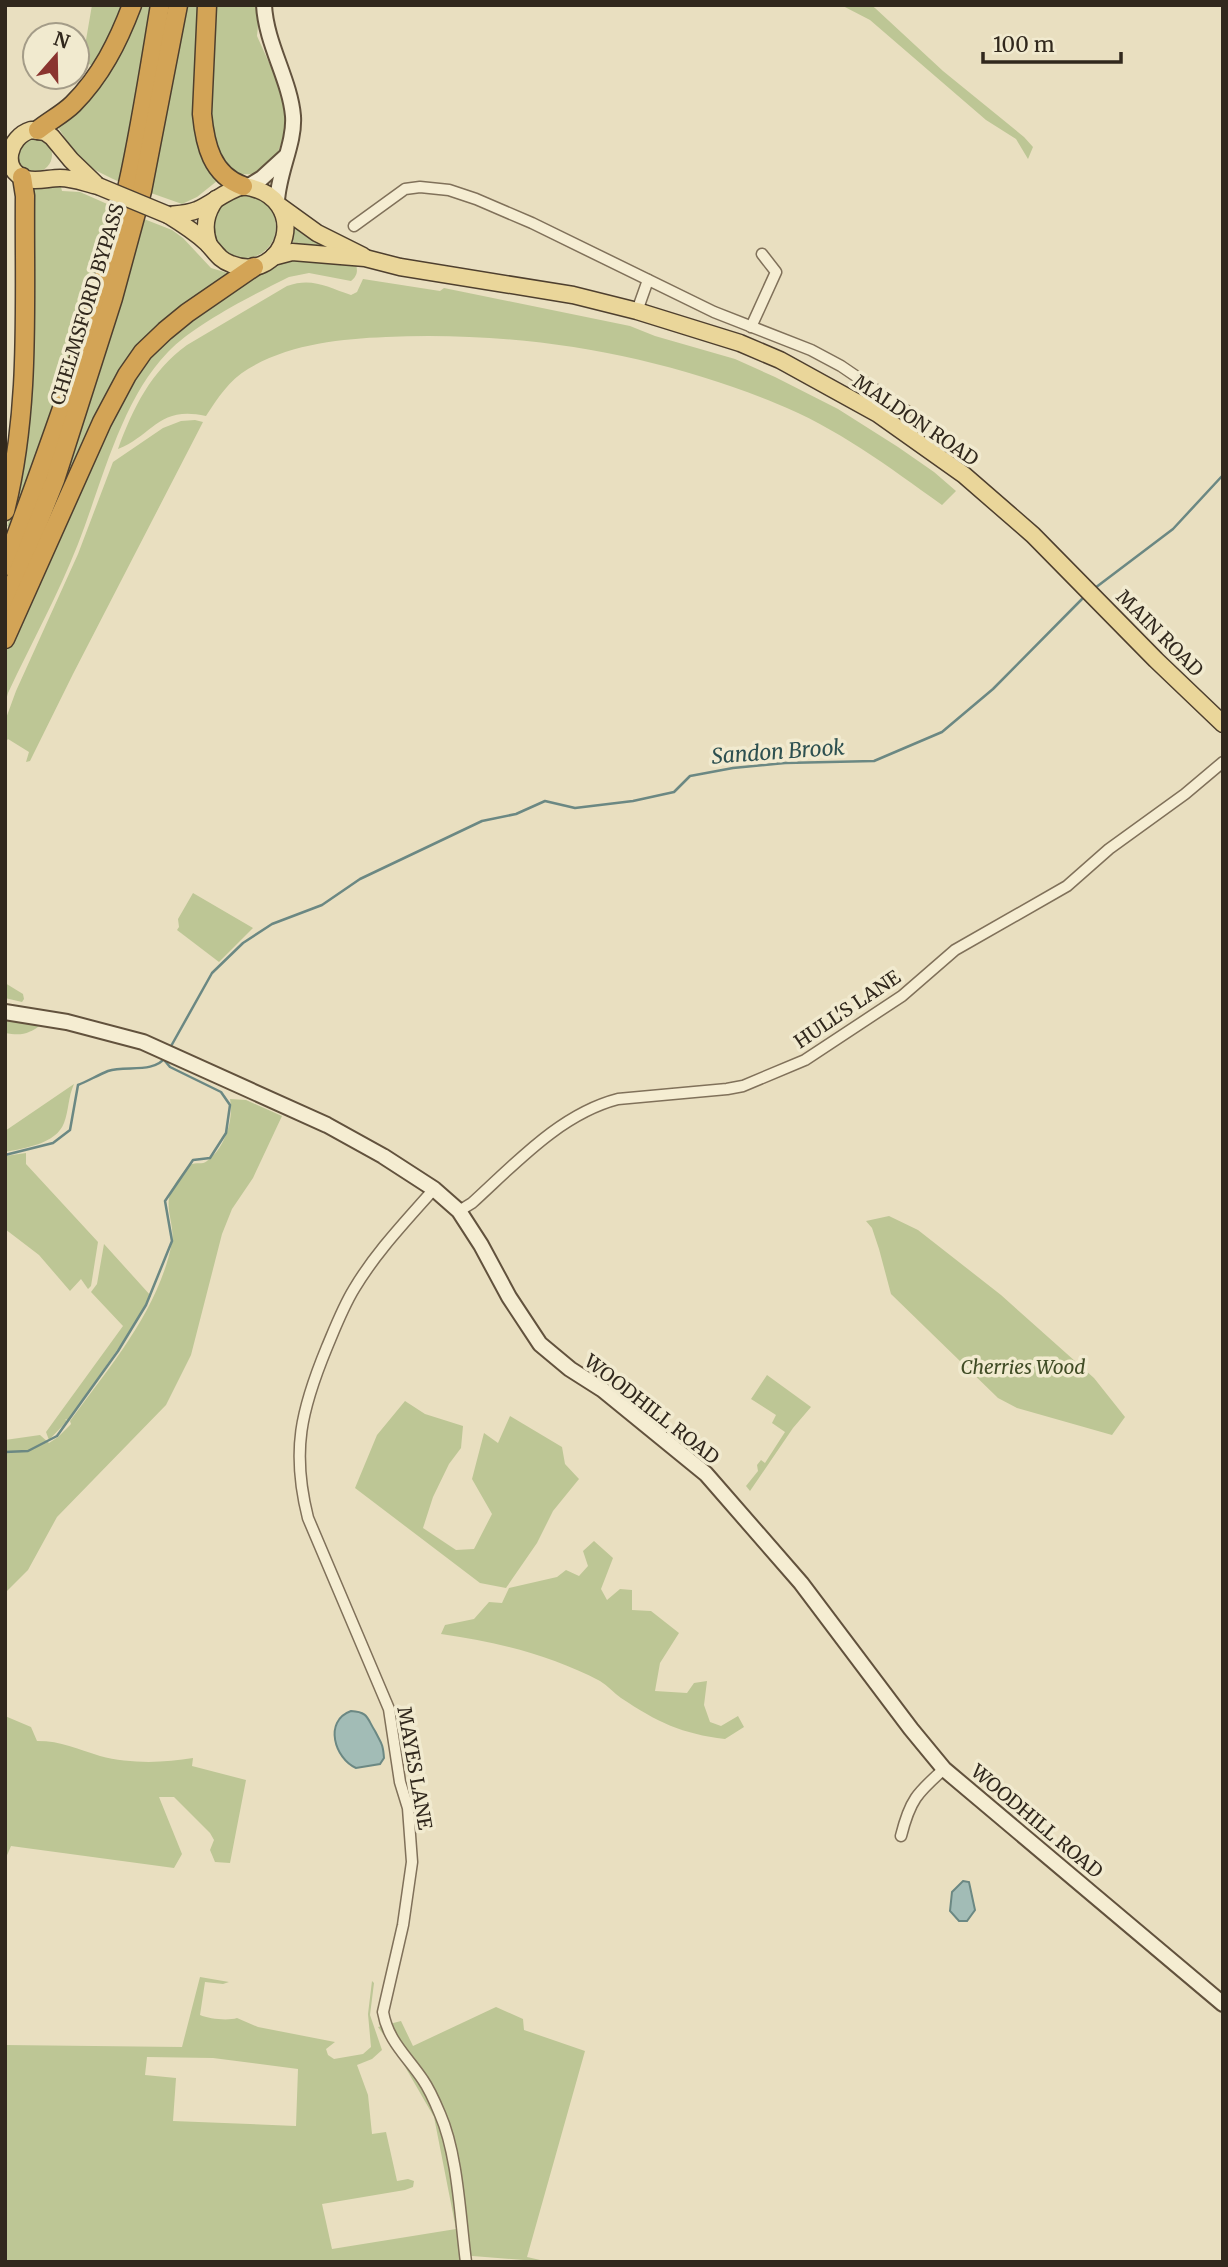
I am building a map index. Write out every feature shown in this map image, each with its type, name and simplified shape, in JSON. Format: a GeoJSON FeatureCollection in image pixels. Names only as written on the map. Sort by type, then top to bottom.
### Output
{"type":"FeatureCollection","features":[{"type":"Feature","properties":{"kind":"highway"},"geometry":{"type":"LineString","coordinates":[[31,131],[71,106],[98,76],[123,30],[132,5]]}},
{"type":"Feature","properties":{"kind":"highway","name":"CHELMSFORD BYPASS"},"geometry":{"type":"LineString","coordinates":[[5,566],[44,462],[98,294],[128,185],[160,5]]}},
{"type":"Feature","properties":{"kind":"highway","name":"CHELMSFORD BYPASS"},"geometry":{"type":"LineString","coordinates":[[5,607],[55,480],[113,298],[142,191],[178,5]]}},
{"type":"Feature","properties":{"kind":"highway"},"geometry":{"type":"LineString","coordinates":[[207,5],[202,114],[204,132],[214,163],[222,174],[231,181],[246,186]]}},
{"type":"Feature","properties":{"kind":"highway"},"geometry":{"type":"LineString","coordinates":[[5,511],[16,468],[22,421],[25,196],[13,166]]}},
{"type":"Feature","properties":{"kind":"highway"},"geometry":{"type":"LineString","coordinates":[[5,639],[102,422],[127,375],[143,352],[165,331],[254,267]]}},
{"type":"Feature","properties":{"kind":"main road"},"geometry":{"type":"LineString","coordinates":[[5,128],[45,132],[98,186]]}},
{"type":"Feature","properties":{"kind":"main road"},"geometry":{"type":"LineString","coordinates":[[31,131],[16,137],[9,155],[13,166],[28,180],[62,178],[98,186],[168,215],[209,245],[221,259],[231,264],[254,267],[273,257],[279,251],[286,234],[286,220],[279,204],[262,191],[246,186],[228,190],[189,213],[168,215]]}},
{"type":"Feature","properties":{"kind":"main road"},"geometry":{"type":"LineString","coordinates":[[42,179],[53,173],[57,166],[60,152],[57,143]]}},
{"type":"Feature","properties":{"kind":"main road"},"geometry":{"type":"LineString","coordinates":[[209,245],[205,222],[216,198]]}},
{"type":"Feature","properties":{"kind":"main road","name":"MALDON ROAD"},"geometry":{"type":"LineString","coordinates":[[279,204],[317,233],[365,258]]}},
{"type":"Feature","properties":{"kind":"main road","name":"MALDON ROAD"},"geometry":{"type":"LineString","coordinates":[[273,257],[292,252],[365,258],[400,267],[573,295],[637,311],[740,344],[780,360],[878,415],[964,475],[1033,535],[1098,601]]}},
{"type":"Feature","properties":{"kind":"main road","name":"MAIN ROAD"},"geometry":{"type":"LineString","coordinates":[[1098,601],[1223,724]]}},
{"type":"Feature","properties":{"kind":"street"},"geometry":{"type":"LineString","coordinates":[[264,5],[276,60],[293,116],[279,204]]}},
{"type":"Feature","properties":{"kind":"street"},"geometry":{"type":"LineString","coordinates":[[246,186],[262,178],[285,157]]}},
{"type":"Feature","properties":{"kind":"street","name":"MALDON ROAD"},"geometry":{"type":"LineString","coordinates":[[354,226],[405,189],[420,187],[449,190],[532,223],[714,312],[811,350],[841,366],[907,411]]}},
{"type":"Feature","properties":{"kind":"street"},"geometry":{"type":"LineString","coordinates":[[751,327],[776,272],[762,254]]}},
{"type":"Feature","properties":{"kind":"street"},"geometry":{"type":"LineString","coordinates":[[637,311],[648,280]]}},
{"type":"Feature","properties":{"kind":"street","name":"HULL'S LANE"},"geometry":{"type":"LineString","coordinates":[[459,1211],[472,1203],[539,1142],[596,1106],[618,1099],[743,1086],[805,1060],[902,996],[955,950],[1067,887],[1109,849],[1185,794],[1223,762]]}},
{"type":"Feature","properties":{"kind":"street","name":"WOODHILL ROAD"},"geometry":{"type":"LineString","coordinates":[[5,1012],[67,1022],[143,1042],[327,1125],[383,1156],[434,1189],[459,1211],[509,1297],[540,1343],[570,1369],[603,1390],[706,1475],[819,1604],[911,1729],[944,1769],[1223,2004]]}},
{"type":"Feature","properties":{"kind":"street","name":"MAYES LANE"},"geometry":{"type":"LineString","coordinates":[[434,1189],[374,1259],[353,1290],[307,1401],[299,1433],[298,1463],[300,1489],[308,1518],[389,1709],[400,1782],[408,1808],[412,1861],[403,1925],[383,2012],[385,2026],[395,2045],[423,2081],[442,2118],[450,2149],[466,2262]]}},
{"type":"Feature","properties":{"kind":"street"},"geometry":{"type":"LineString","coordinates":[[901,1836],[910,1804],[922,1788],[944,1769]]}},
{"type":"Feature","properties":{"kind":"green space"},"geometry":{"type":"Polygon","coordinates":[[[92,5],[126,5],[96,70],[91,66],[89,21],[92,5]]]}},
{"type":"Feature","properties":{"kind":"green space"},"geometry":{"type":"Polygon","coordinates":[[[138,5],[157,5],[120,182],[82,160],[56,124],[79,91],[91,91],[91,73],[138,5]]]}},
{"type":"Feature","properties":{"kind":"green space"},"geometry":{"type":"Polygon","coordinates":[[[188,5],[202,5],[206,160],[217,181],[197,197],[182,204],[151,193],[188,5]]]}},
{"type":"Feature","properties":{"kind":"green space"},"geometry":{"type":"Polygon","coordinates":[[[217,5],[260,5],[257,36],[285,98],[287,128],[276,157],[257,173],[241,174],[230,170],[219,153],[214,134],[211,89],[217,5]]]}},
{"type":"Feature","properties":{"kind":"green space"},"geometry":{"type":"Polygon","coordinates":[[[841,5],[871,5],[875,8],[943,71],[1024,137],[1033,147],[1028,159],[1016,139],[986,120],[870,20],[841,5]]]}},
{"type":"Feature","properties":{"kind":"green space"},"geometry":{"type":"Polygon","coordinates":[[[35,138],[47,143],[52,155],[47,167],[35,172],[23,167],[18,155],[23,143],[35,138]]]}},
{"type":"Feature","properties":{"kind":"green space"},"geometry":{"type":"Polygon","coordinates":[[[28,187],[61,187],[62,191],[80,192],[114,207],[77,340],[12,528],[7,526],[19,485],[28,187]]]}},
{"type":"Feature","properties":{"kind":"green space"},"geometry":{"type":"Polygon","coordinates":[[[245,196],[267,205],[276,227],[267,249],[245,258],[223,249],[214,227],[223,205],[245,196]]]}},
{"type":"Feature","properties":{"kind":"green space"},"geometry":{"type":"Polygon","coordinates":[[[144,219],[172,230],[211,268],[231,274],[145,342],[41,548],[55,495],[115,317],[144,219]]]}},
{"type":"Feature","properties":{"kind":"green space"},"geometry":{"type":"Polygon","coordinates":[[[295,227],[343,253],[292,242],[295,227]]]}},
{"type":"Feature","properties":{"kind":"green space"},"geometry":{"type":"Polygon","coordinates":[[[303,257],[356,264],[357,274],[351,281],[309,273],[289,277],[259,292],[179,341],[137,394],[114,443],[70,563],[5,704],[5,654],[92,460],[128,387],[166,338],[221,296],[289,260],[303,257]]]}},
{"type":"Feature","properties":{"kind":"green space"},"geometry":{"type":"Polygon","coordinates":[[[363,279],[440,291],[444,288],[630,326],[735,359],[838,409],[934,472],[956,491],[942,505],[862,449],[819,424],[775,403],[728,386],[681,371],[584,349],[486,338],[369,338],[298,348],[241,373],[224,390],[206,416],[190,414],[167,418],[118,449],[145,391],[163,366],[187,345],[287,286],[312,283],[351,295],[357,292],[363,279]]]}},
{"type":"Feature","properties":{"kind":"green space"},"geometry":{"type":"Polygon","coordinates":[[[181,421],[203,422],[30,761],[26,762],[29,752],[8,739],[5,743],[5,721],[78,554],[113,462],[163,428],[181,421]]]}},
{"type":"Feature","properties":{"kind":"green space"},"geometry":{"type":"Polygon","coordinates":[[[193,893],[253,928],[219,962],[177,930],[178,919],[193,893]]]}},
{"type":"Feature","properties":{"kind":"green space"},"geometry":{"type":"Polygon","coordinates":[[[5,983],[23,994],[22,1002],[5,998],[5,983]]]}},
{"type":"Feature","properties":{"kind":"green space"},"geometry":{"type":"Polygon","coordinates":[[[5,1017],[42,1024],[25,1033],[5,1033],[5,1017]]]}},
{"type":"Feature","properties":{"kind":"green space"},"geometry":{"type":"Polygon","coordinates":[[[74,1084],[64,1123],[54,1136],[39,1144],[5,1152],[5,1131],[74,1084]]]}},
{"type":"Feature","properties":{"kind":"green space"},"geometry":{"type":"Polygon","coordinates":[[[230,1099],[246,1100],[282,1116],[253,1178],[232,1209],[222,1234],[191,1355],[166,1405],[57,1517],[28,1570],[5,1593],[5,1440],[40,1435],[49,1443],[58,1437],[71,1424],[70,1421],[131,1336],[145,1314],[166,1267],[173,1236],[170,1194],[189,1166],[205,1162],[219,1149],[231,1116],[230,1099]]]}},
{"type":"Feature","properties":{"kind":"green space"},"geometry":{"type":"Polygon","coordinates":[[[26,1153],[26,1164],[98,1242],[91,1286],[88,1289],[81,1279],[70,1291],[39,1255],[5,1229],[5,1156],[26,1153]]]}},
{"type":"Feature","properties":{"kind":"green space","name":"Cherries Wood"},"geometry":{"type":"Polygon","coordinates":[[[889,1216],[918,1230],[1001,1295],[1094,1378],[1125,1417],[1112,1435],[1017,1408],[998,1398],[891,1294],[872,1228],[866,1221],[889,1216]]]}},
{"type":"Feature","properties":{"kind":"green space"},"geometry":{"type":"Polygon","coordinates":[[[104,1244],[151,1296],[129,1333],[68,1420],[65,1419],[67,1421],[49,1440],[46,1432],[123,1326],[91,1292],[97,1284],[104,1244]]]}},
{"type":"Feature","properties":{"kind":"green space"},"geometry":{"type":"Polygon","coordinates":[[[767,1375],[811,1407],[793,1428],[750,1491],[746,1486],[758,1471],[757,1465],[761,1460],[765,1463],[785,1432],[772,1423],[776,1415],[751,1399],[767,1375]]]}},
{"type":"Feature","properties":{"kind":"green space"},"geometry":{"type":"Polygon","coordinates":[[[405,1401],[425,1414],[463,1426],[461,1448],[449,1464],[433,1497],[423,1528],[456,1550],[474,1549],[492,1514],[472,1479],[484,1433],[498,1443],[510,1416],[562,1447],[565,1464],[579,1479],[553,1511],[537,1543],[506,1588],[480,1583],[355,1488],[377,1435],[405,1401]]]}},
{"type":"Feature","properties":{"kind":"green space"},"geometry":{"type":"Polygon","coordinates":[[[594,1541],[613,1558],[601,1589],[607,1600],[620,1589],[632,1590],[632,1610],[651,1611],[679,1633],[660,1663],[655,1691],[687,1693],[694,1683],[707,1681],[704,1705],[710,1722],[721,1726],[738,1716],[744,1727],[725,1739],[683,1730],[646,1714],[600,1681],[562,1664],[503,1646],[441,1634],[445,1625],[474,1619],[489,1602],[502,1603],[509,1588],[557,1577],[566,1570],[579,1576],[588,1566],[583,1551],[594,1541]]]}},
{"type":"Feature","properties":{"kind":"green space"},"geometry":{"type":"Polygon","coordinates":[[[5,1716],[31,1727],[37,1741],[62,1744],[123,1760],[159,1762],[193,1758],[192,1766],[246,1780],[230,1863],[215,1862],[210,1850],[214,1840],[210,1833],[174,1797],[159,1797],[182,1854],[174,1868],[11,1846],[5,1860],[5,1716]]]}},
{"type":"Feature","properties":{"kind":"green space"},"geometry":{"type":"Polygon","coordinates":[[[200,1977],[229,1982],[205,1982],[200,2015],[218,2019],[237,2018],[258,2027],[335,2042],[326,2049],[328,2055],[334,2059],[363,2054],[371,2047],[368,2014],[372,1981],[374,1983],[370,2015],[382,2050],[372,2059],[357,2065],[368,2095],[372,2134],[386,2132],[397,2181],[414,2181],[413,2187],[405,2190],[322,2204],[332,2249],[456,2229],[434,2117],[400,2058],[378,2027],[401,2021],[413,2046],[496,2007],[523,2019],[524,2030],[585,2051],[527,2257],[549,2262],[460,2255],[460,2262],[5,2262],[5,2045],[182,2047],[200,1977]],[[147,2057],[145,2075],[176,2078],[173,2121],[296,2126],[298,2069],[213,2058],[147,2057]]]}},
{"type":"Feature","properties":{"kind":"water"},"geometry":{"type":"Polygon","coordinates":[[[351,1711],[364,1715],[369,1720],[383,1749],[384,1758],[380,1764],[356,1768],[342,1757],[335,1740],[335,1731],[342,1716],[351,1711]]]}},
{"type":"Feature","properties":{"kind":"water"},"geometry":{"type":"Polygon","coordinates":[[[963,1881],[969,1882],[975,1910],[967,1921],[959,1921],[950,1911],[952,1892],[963,1881]]]}},
{"type":"Feature","properties":{"kind":"waterway","name":"Sandon Brook"},"geometry":{"type":"LineString","coordinates":[[1095,588],[1173,529],[1223,475]]}},
{"type":"Feature","properties":{"kind":"waterway","name":"Sandon Brook"},"geometry":{"type":"LineString","coordinates":[[170,1048],[212,973],[243,943],[272,924],[322,905],[360,879],[482,821],[516,814],[545,801],[575,808],[633,801],[674,792],[690,776],[733,768],[785,763],[874,761],[942,732],[993,689],[1084,597]]}},
{"type":"Feature","properties":{"kind":"waterway","name":"Sandon Brook"},"geometry":{"type":"LineString","coordinates":[[5,1155],[53,1143],[70,1130],[78,1085],[115,1069],[154,1066],[166,1057]]}},
{"type":"Feature","properties":{"kind":"waterway"},"geometry":{"type":"LineString","coordinates":[[5,1452],[28,1451],[57,1436],[118,1351],[146,1305],[172,1241],[165,1201],[193,1160],[210,1158],[226,1133],[230,1105],[221,1092],[170,1067],[165,1061]]}}]}
